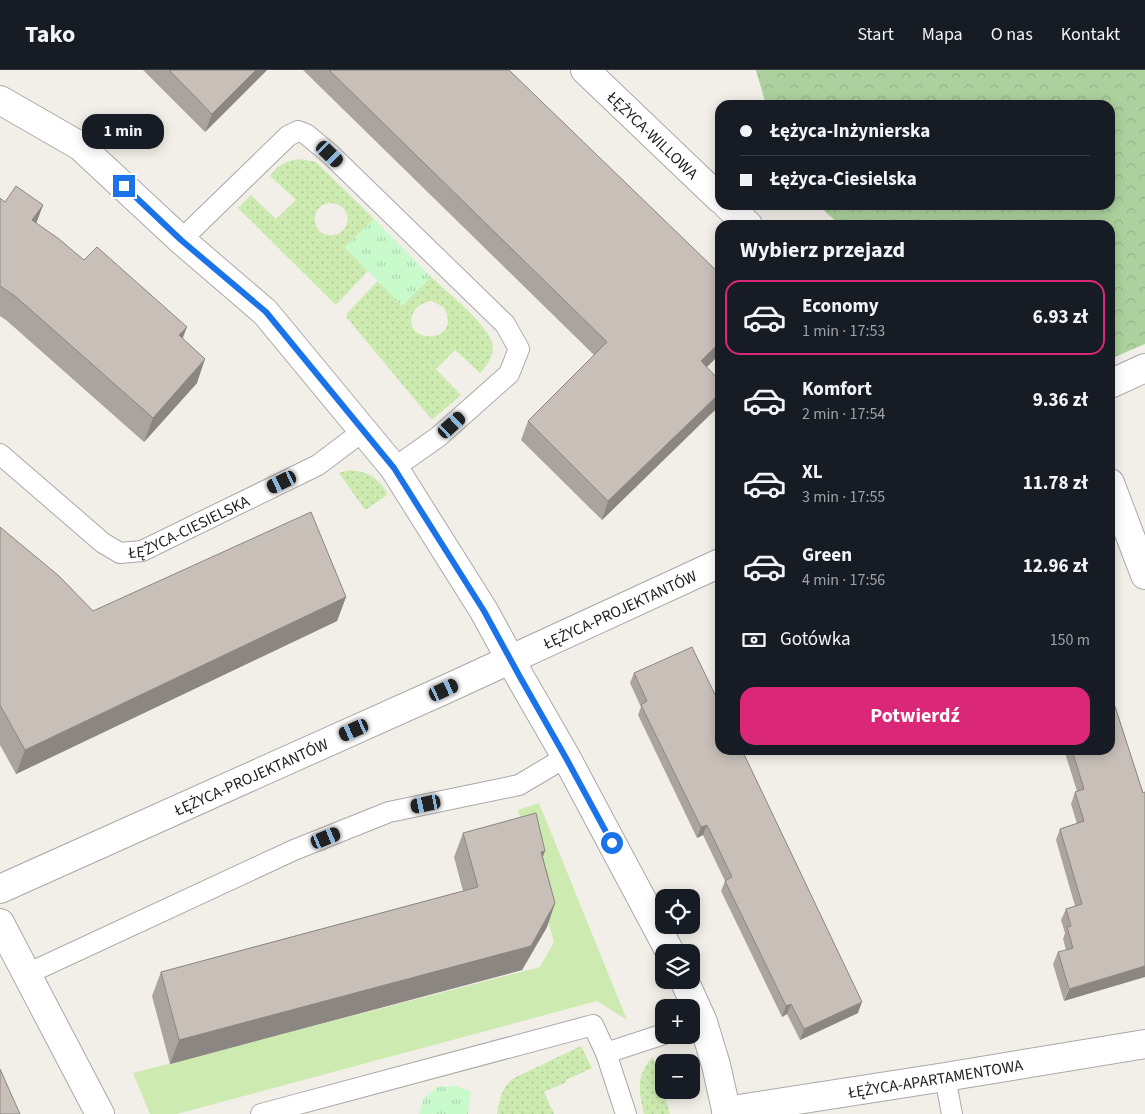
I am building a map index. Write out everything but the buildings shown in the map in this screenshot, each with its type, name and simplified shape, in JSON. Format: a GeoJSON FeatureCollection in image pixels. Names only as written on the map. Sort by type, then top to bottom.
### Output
{"type":"FeatureCollection","features":[{"type":"Feature","properties":{"kind":"street","name":"ŁĘŻYCA-WILLOWA"},"geometry":{"type":"LineString","coordinates":[[586,70],[715,194]]}},
{"type":"Feature","properties":{"kind":"street"},"geometry":{"type":"LineString","coordinates":[[0,100],[80,146],[181,240],[266,312],[394,468],[484,611],[566,758],[666,944]]}},
{"type":"Feature","properties":{"kind":"street"},"geometry":{"type":"LineString","coordinates":[[732,210],[743,220]]}},
{"type":"Feature","properties":{"kind":"street"},"geometry":{"type":"LineString","coordinates":[[1115,382],[1145,368]]}},
{"type":"Feature","properties":{"kind":"street"},"geometry":{"type":"LineString","coordinates":[[1115,496],[1145,575]]}},
{"type":"Feature","properties":{"kind":"street","name":"ŁĘŻYCA-PROJEKTANTÓW"},"geometry":{"type":"LineString","coordinates":[[0,889],[715,566]]}},
{"type":"Feature","properties":{"kind":"street"},"geometry":{"type":"LineString","coordinates":[[0,923],[100,1114]]}},
{"type":"Feature","properties":{"kind":"street"},"geometry":{"type":"LineString","coordinates":[[700,1030],[716,1065],[726,1113]]}},
{"type":"Feature","properties":{"kind":"street","name":"ŁĘŻYCA-APARTAMENTOWA"},"geometry":{"type":"LineString","coordinates":[[726,1113],[1145,1044]]}},
{"type":"Feature","properties":{"kind":"lane"},"geometry":{"type":"LineString","coordinates":[[181,240],[288,136],[298,131],[306,134],[330,154],[505,324],[519,349],[509,374],[438,437],[394,468]]}},
{"type":"Feature","properties":{"kind":"lane","name":"ŁĘŻYCA-CIESIELSKA"},"geometry":{"type":"LineString","coordinates":[[0,454],[102,543],[120,553],[142,551],[318,465],[363,431]]}},
{"type":"Feature","properties":{"kind":"lane"},"geometry":{"type":"LineString","coordinates":[[27,974],[274,859],[389,812],[518,785],[566,758]]}},
{"type":"Feature","properties":{"kind":"lane"},"geometry":{"type":"LineString","coordinates":[[262,1114],[593,1025],[606,1053],[626,1114]]}},
{"type":"Feature","properties":{"kind":"lane"},"geometry":{"type":"LineString","coordinates":[[606,1053],[655,1037]]}},
{"type":"Feature","properties":{"kind":"lane"},"geometry":{"type":"LineString","coordinates":[[945,1077],[952,1114]]}},
{"type":"Feature","properties":{"kind":"green space"},"geometry":{"type":"Polygon","coordinates":[[[756,70],[1145,70],[1145,344],[1115,357],[1115,220],[834,220],[824,210],[1115,210],[1115,100],[765,100],[756,70]]]}},
{"type":"Feature","properties":{"kind":"green space"},"geometry":{"type":"Polygon","coordinates":[[[294,160],[316,162],[374,219],[345,247],[368,271],[336,305],[238,208],[251,195],[276,219],[296,200],[270,176],[282,164],[294,160]],[[333,203],[320,207],[315,219],[320,232],[330,235],[338,234],[342,231],[348,218],[344,209],[333,203]]]}},
{"type":"Feature","properties":{"kind":"green space"},"geometry":{"type":"Polygon","coordinates":[[[374,219],[431,277],[402,306],[345,247],[374,219]]]}},
{"type":"Feature","properties":{"kind":"green space"},"geometry":{"type":"Polygon","coordinates":[[[431,277],[485,329],[493,346],[489,361],[480,373],[455,350],[436,369],[461,395],[432,420],[347,318],[347,313],[378,281],[402,305],[431,277]],[[432,301],[419,306],[413,313],[412,324],[415,331],[423,335],[432,336],[440,334],[446,328],[448,319],[443,307],[432,301]]]}},
{"type":"Feature","properties":{"kind":"green space"},"geometry":{"type":"Polygon","coordinates":[[[350,470],[372,476],[387,493],[386,496],[365,510],[339,473],[350,470]]]}},
{"type":"Feature","properties":{"kind":"green space"},"geometry":{"type":"Polygon","coordinates":[[[539,803],[627,1020],[597,1001],[177,1114],[150,1114],[133,1073],[540,967],[554,942],[518,810],[539,803]]]}},
{"type":"Feature","properties":{"kind":"green space"},"geometry":{"type":"Polygon","coordinates":[[[581,1046],[592,1068],[544,1092],[554,1114],[497,1114],[504,1089],[514,1078],[581,1046]]]}},
{"type":"Feature","properties":{"kind":"green space"},"geometry":{"type":"Polygon","coordinates":[[[653,1057],[655,1064],[655,1099],[666,1099],[670,1114],[644,1114],[640,1084],[643,1070],[653,1057]]]}},
{"type":"Feature","properties":{"kind":"green space"},"geometry":{"type":"Polygon","coordinates":[[[457,1086],[471,1092],[468,1114],[419,1114],[424,1098],[437,1087],[457,1086]]]}},
{"type":"Feature","properties":{"kind":"route"},"geometry":{"type":"LineString","coordinates":[[124,186],[181,240],[266,312],[394,468],[484,611],[612,843]]}}]}
